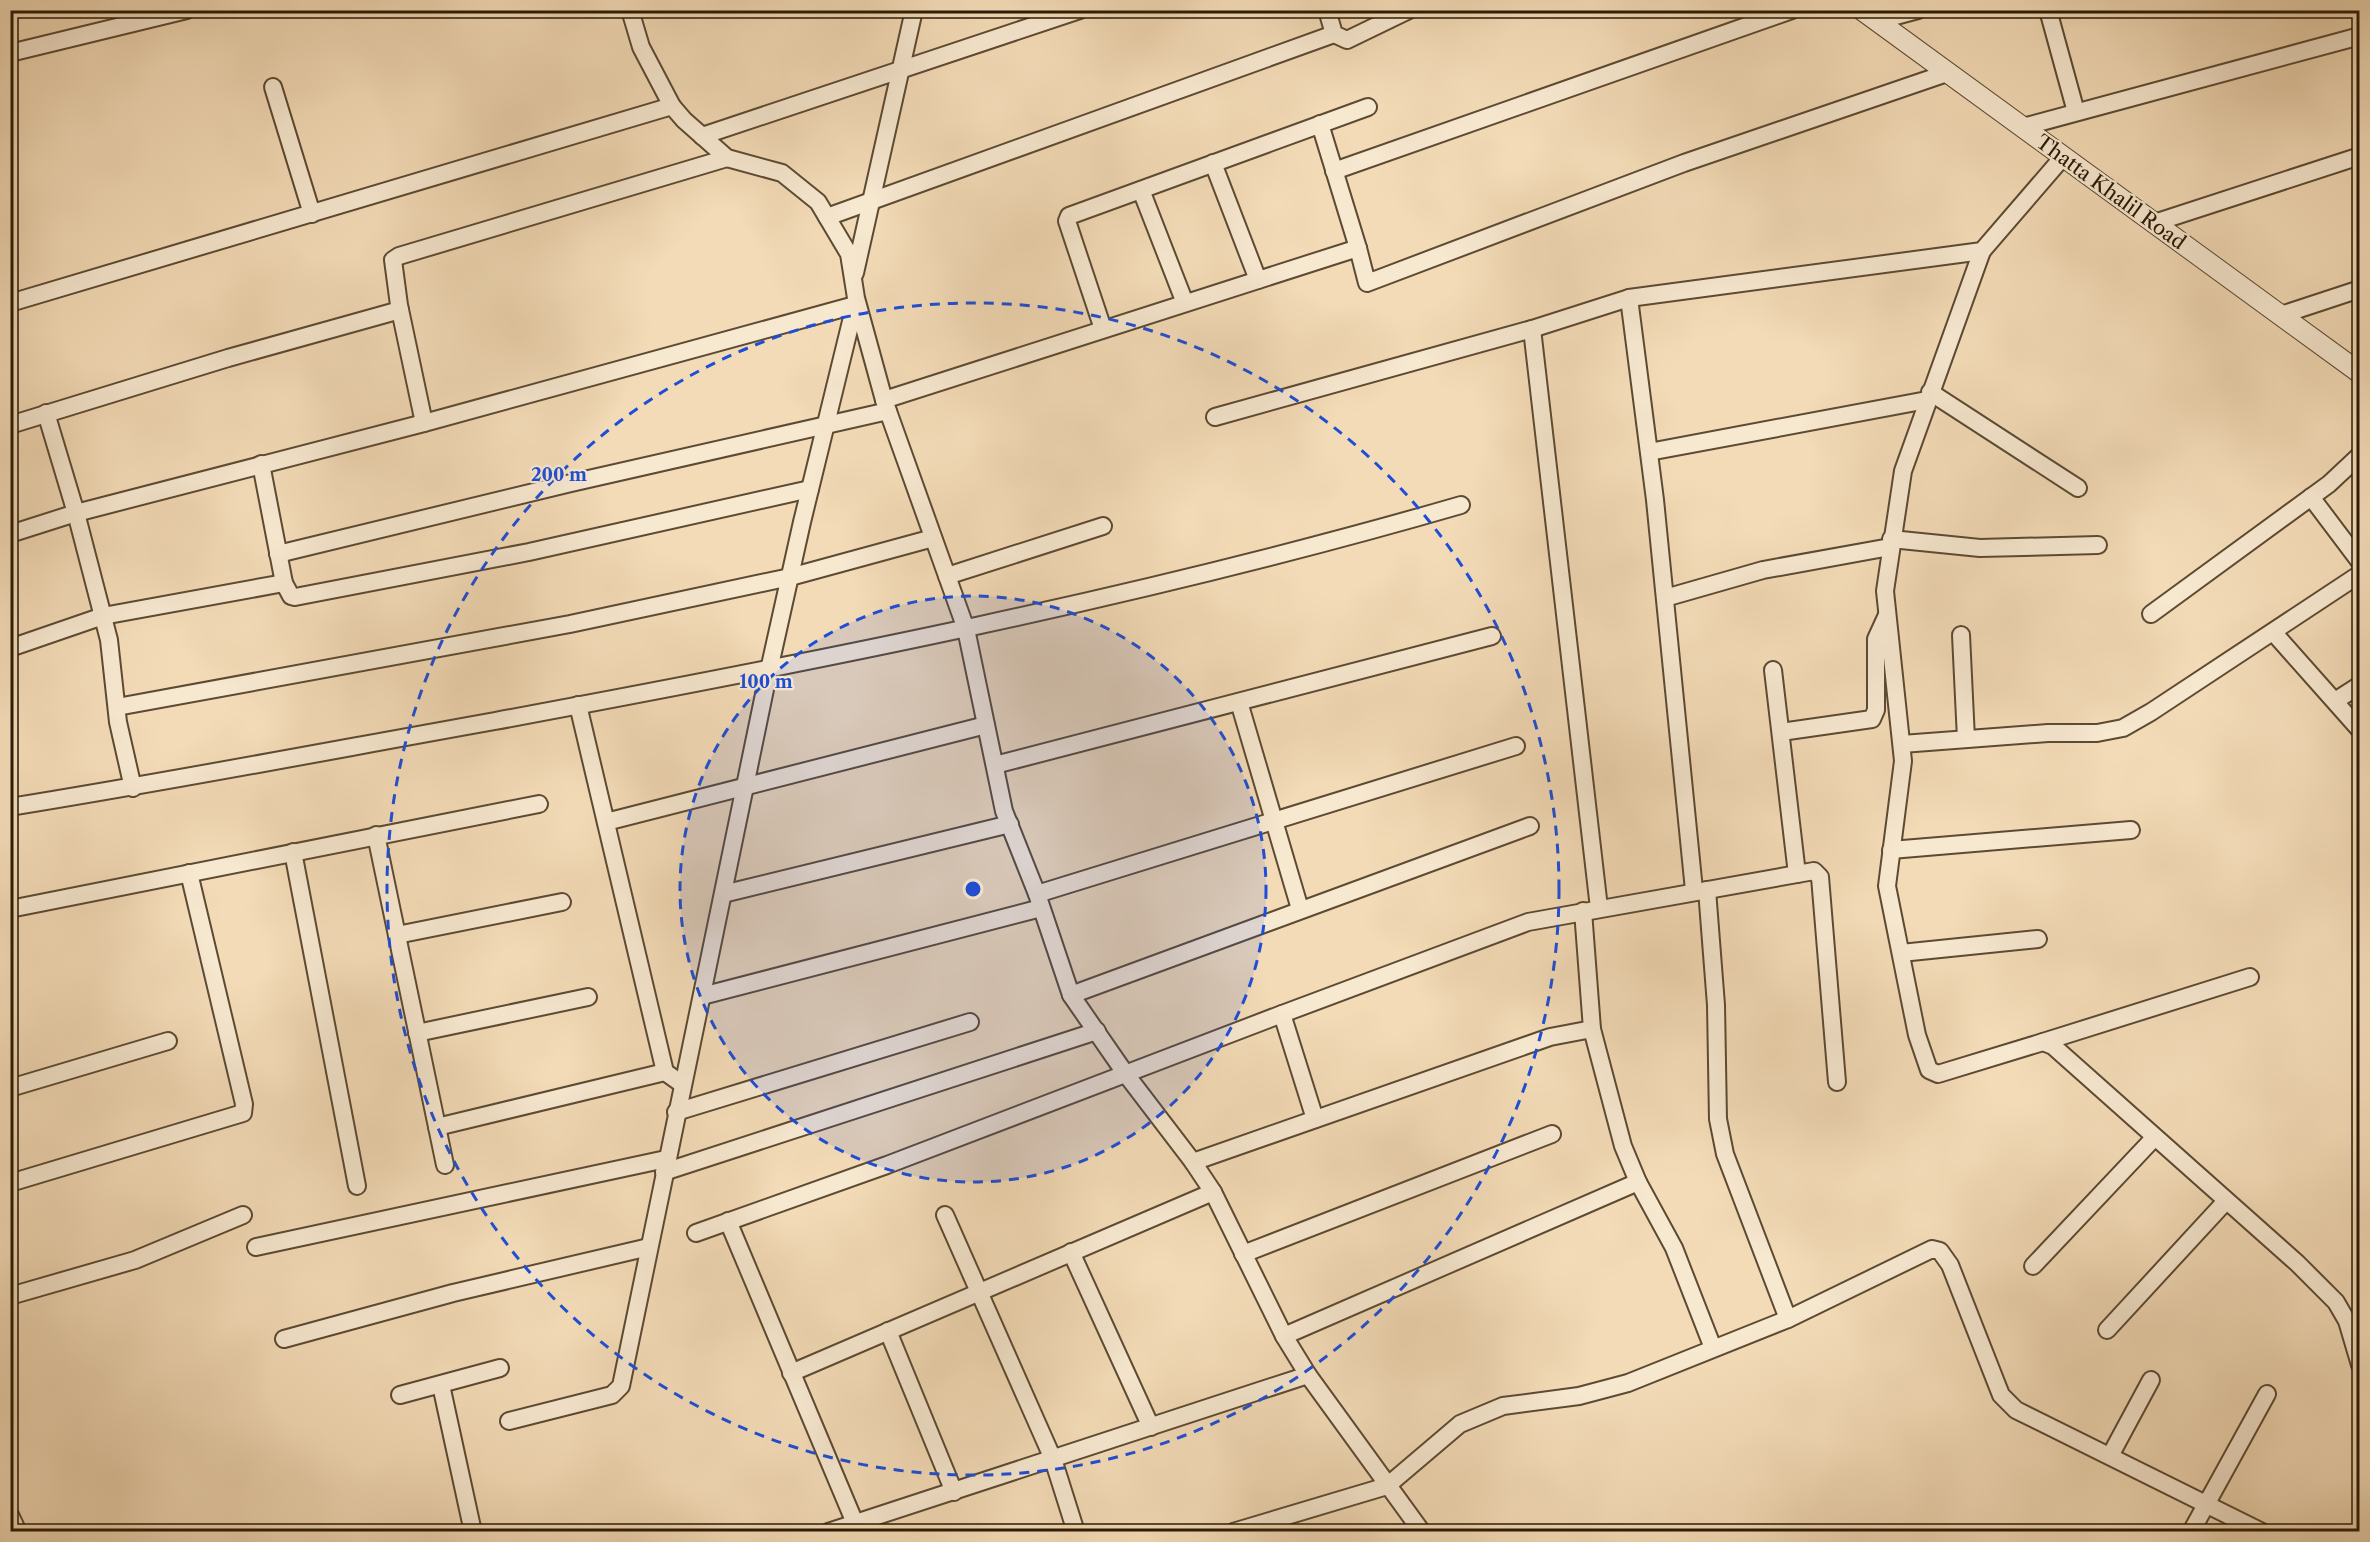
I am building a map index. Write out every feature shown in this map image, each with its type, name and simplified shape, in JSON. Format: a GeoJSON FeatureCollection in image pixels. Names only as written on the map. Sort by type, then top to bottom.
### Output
{"type":"FeatureCollection","features":[{"type":"Feature","properties":{"kind":"street"},"geometry":{"type":"LineString","coordinates":[[10,53],[187,10]]}},
{"type":"Feature","properties":{"kind":"street"},"geometry":{"type":"LineString","coordinates":[[630,10],[641,47],[672,106],[727,158],[782,173],[818,201],[849,254],[856,302],[886,406],[966,629],[986,726],[1010,824],[1071,995],[1125,1073],[1213,1192],[1284,1336],[1308,1376],[1422,1532]]}},
{"type":"Feature","properties":{"kind":"street"},"geometry":{"type":"LineString","coordinates":[[854,279],[914,10]]}},
{"type":"Feature","properties":{"kind":"street"},"geometry":{"type":"LineString","coordinates":[[702,136],[1080,10]]}},
{"type":"Feature","properties":{"kind":"street"},"geometry":{"type":"LineString","coordinates":[[1327,10],[1334,34]]}},
{"type":"Feature","properties":{"kind":"street"},"geometry":{"type":"LineString","coordinates":[[827,217],[1334,34],[1347,40],[1409,10]]}},
{"type":"Feature","properties":{"kind":"street"},"geometry":{"type":"LineString","coordinates":[[1334,171],[1792,10]]}},
{"type":"Feature","properties":{"kind":"street"},"geometry":{"type":"LineString","coordinates":[[1870,16],[1918,10]]}},
{"type":"Feature","properties":{"kind":"street"},"geometry":{"type":"LineString","coordinates":[[2048,10],[2076,112]]}},
{"type":"Feature","properties":{"kind":"street","name":"Thatta Khalil Road"},"geometry":{"type":"LineString","coordinates":[[1870,16],[2360,374]]}},
{"type":"Feature","properties":{"kind":"street"},"geometry":{"type":"LineString","coordinates":[[2023,128],[2360,36]]}},
{"type":"Feature","properties":{"kind":"street"},"geometry":{"type":"LineString","coordinates":[[1320,124],[1367,283],[1684,164],[1947,73]]}},
{"type":"Feature","properties":{"kind":"street"},"geometry":{"type":"LineString","coordinates":[[273,87],[312,214]]}},
{"type":"Feature","properties":{"kind":"street"},"geometry":{"type":"LineString","coordinates":[[10,303],[672,106]]}},
{"type":"Feature","properties":{"kind":"street"},"geometry":{"type":"LineString","coordinates":[[1103,330],[1068,221],[1070,216],[1368,107]]}},
{"type":"Feature","properties":{"kind":"street"},"geometry":{"type":"LineString","coordinates":[[2154,223],[2360,156]]}},
{"type":"Feature","properties":{"kind":"street"},"geometry":{"type":"LineString","coordinates":[[2063,157],[1982,251],[1928,396],[1903,471],[1891,543],[1885,591],[1903,761],[1887,886],[1917,1035],[1929,1070],[1938,1074],[2250,977]]}},
{"type":"Feature","properties":{"kind":"street"},"geometry":{"type":"LineString","coordinates":[[424,423],[400,309],[393,260],[399,256],[727,158]]}},
{"type":"Feature","properties":{"kind":"street"},"geometry":{"type":"LineString","coordinates":[[1213,163],[1258,280]]}},
{"type":"Feature","properties":{"kind":"street"},"geometry":{"type":"LineString","coordinates":[[1141,190],[1185,303]]}},
{"type":"Feature","properties":{"kind":"street"},"geometry":{"type":"LineString","coordinates":[[278,554],[825,426],[1103,330],[1358,248]]}},
{"type":"Feature","properties":{"kind":"street"},"geometry":{"type":"LineString","coordinates":[[1215,417],[1532,329],[1629,298],[1982,251]]}},
{"type":"Feature","properties":{"kind":"street"},"geometry":{"type":"LineString","coordinates":[[2281,315],[2360,288]]}},
{"type":"Feature","properties":{"kind":"street"},"geometry":{"type":"LineString","coordinates":[[1629,298],[1716,1005],[1718,1119],[1725,1154],[1788,1319]]}},
{"type":"Feature","properties":{"kind":"street"},"geometry":{"type":"LineString","coordinates":[[10,534],[76,513],[424,423],[856,302]]}},
{"type":"Feature","properties":{"kind":"street"},"geometry":{"type":"LineString","coordinates":[[509,1421],[612,1395],[621,1386],[769,670],[856,302]]}},
{"type":"Feature","properties":{"kind":"street"},"geometry":{"type":"LineString","coordinates":[[10,425],[400,309]]}},
{"type":"Feature","properties":{"kind":"street"},"geometry":{"type":"LineString","coordinates":[[1532,329],[1591,909],[1592,1029],[1623,1146],[1638,1182],[1674,1248],[1713,1348]]}},
{"type":"Feature","properties":{"kind":"street"},"geometry":{"type":"LineString","coordinates":[[1649,452],[1928,396],[2078,488]]}},
{"type":"Feature","properties":{"kind":"street"},"geometry":{"type":"LineString","coordinates":[[46,413],[76,513],[109,640],[117,707],[133,788]]}},
{"type":"Feature","properties":{"kind":"street"},"geometry":{"type":"LineString","coordinates":[[2151,614],[2311,497],[2360,455]]}},
{"type":"Feature","properties":{"kind":"street"},"geometry":{"type":"LineString","coordinates":[[261,464],[284,583],[291,596],[295,597],[529,552],[810,489]]}},
{"type":"Feature","properties":{"kind":"street"},"geometry":{"type":"LineString","coordinates":[[2311,497],[2360,562]]}},
{"type":"Feature","properties":{"kind":"street"},"geometry":{"type":"LineString","coordinates":[[10,807],[133,788],[769,670],[966,629],[1370,532],[1461,505]]}},
{"type":"Feature","properties":{"kind":"street"},"geometry":{"type":"LineString","coordinates":[[947,576],[1103,526]]}},
{"type":"Feature","properties":{"kind":"street"},"geometry":{"type":"LineString","coordinates":[[117,707],[559,626],[790,577],[933,538]]}},
{"type":"Feature","properties":{"kind":"street"},"geometry":{"type":"LineString","coordinates":[[1665,598],[1762,570],[1891,543],[1980,548],[2098,545]]}},
{"type":"Feature","properties":{"kind":"street"},"geometry":{"type":"LineString","coordinates":[[1902,744],[2097,733],[2123,728],[2360,574]]}},
{"type":"Feature","properties":{"kind":"street"},"geometry":{"type":"LineString","coordinates":[[10,648],[102,616],[284,583]]}},
{"type":"Feature","properties":{"kind":"street"},"geometry":{"type":"LineString","coordinates":[[1780,732],[1872,719],[1876,710],[1876,639],[1888,614]]}},
{"type":"Feature","properties":{"kind":"street"},"geometry":{"type":"LineString","coordinates":[[2273,632],[2360,730]]}},
{"type":"Feature","properties":{"kind":"street"},"geometry":{"type":"LineString","coordinates":[[1962,634],[1966,739]]}},
{"type":"Feature","properties":{"kind":"street"},"geometry":{"type":"LineString","coordinates":[[995,765],[1492,636]]}},
{"type":"Feature","properties":{"kind":"street"},"geometry":{"type":"LineString","coordinates":[[1773,670],[1797,874]]}},
{"type":"Feature","properties":{"kind":"street"},"geometry":{"type":"LineString","coordinates":[[2335,701],[2360,685]]}},
{"type":"Feature","properties":{"kind":"street"},"geometry":{"type":"LineString","coordinates":[[1239,702],[1300,909]]}},
{"type":"Feature","properties":{"kind":"street"},"geometry":{"type":"LineString","coordinates":[[578,705],[665,1072],[682,1084]]}},
{"type":"Feature","properties":{"kind":"street"},"geometry":{"type":"LineString","coordinates":[[606,822],[745,789],[986,726]]}},
{"type":"Feature","properties":{"kind":"street"},"geometry":{"type":"LineString","coordinates":[[702,996],[1039,901],[1275,820],[1516,747]]}},
{"type":"Feature","properties":{"kind":"street"},"geometry":{"type":"LineString","coordinates":[[10,909],[539,804]]}},
{"type":"Feature","properties":{"kind":"street"},"geometry":{"type":"LineString","coordinates":[[723,894],[1010,824]]}},
{"type":"Feature","properties":{"kind":"street"},"geometry":{"type":"LineString","coordinates":[[1071,995],[1530,826]]}},
{"type":"Feature","properties":{"kind":"street"},"geometry":{"type":"LineString","coordinates":[[1891,850],[2131,830]]}},
{"type":"Feature","properties":{"kind":"street"},"geometry":{"type":"LineString","coordinates":[[376,835],[445,1165]]}},
{"type":"Feature","properties":{"kind":"street"},"geometry":{"type":"LineString","coordinates":[[293,852],[357,1186]]}},
{"type":"Feature","properties":{"kind":"street"},"geometry":{"type":"LineString","coordinates":[[696,1233],[887,1165],[1528,922],[1814,871],[1820,877],[1837,1082]]}},
{"type":"Feature","properties":{"kind":"street"},"geometry":{"type":"LineString","coordinates":[[10,1183],[243,1113],[244,1104],[189,873]]}},
{"type":"Feature","properties":{"kind":"street"},"geometry":{"type":"LineString","coordinates":[[397,935],[562,902]]}},
{"type":"Feature","properties":{"kind":"street"},"geometry":{"type":"LineString","coordinates":[[1901,953],[2038,939]]}},
{"type":"Feature","properties":{"kind":"street"},"geometry":{"type":"LineString","coordinates":[[417,1033],[588,997]]}},
{"type":"Feature","properties":{"kind":"street"},"geometry":{"type":"LineString","coordinates":[[1282,1014],[1315,1119]]}},
{"type":"Feature","properties":{"kind":"street"},"geometry":{"type":"LineString","coordinates":[[676,1112],[970,1022]]}},
{"type":"Feature","properties":{"kind":"street"},"geometry":{"type":"LineString","coordinates":[[1193,1162],[1550,1037],[1592,1029]]}},
{"type":"Feature","properties":{"kind":"street"},"geometry":{"type":"LineString","coordinates":[[256,1247],[665,1165],[1097,1031]]}},
{"type":"Feature","properties":{"kind":"street"},"geometry":{"type":"LineString","coordinates":[[10,1089],[168,1041]]}},
{"type":"Feature","properties":{"kind":"street"},"geometry":{"type":"LineString","coordinates":[[2043,1042],[2053,1046],[2297,1263],[2336,1302],[2347,1321],[2360,1365]]}},
{"type":"Feature","properties":{"kind":"street"},"geometry":{"type":"LineString","coordinates":[[437,1127],[665,1072]]}},
{"type":"Feature","properties":{"kind":"street"},"geometry":{"type":"LineString","coordinates":[[1243,1254],[1552,1134]]}},
{"type":"Feature","properties":{"kind":"street"},"geometry":{"type":"LineString","coordinates":[[2033,1266],[2154,1138]]}},
{"type":"Feature","properties":{"kind":"street"},"geometry":{"type":"LineString","coordinates":[[1284,1336],[1638,1182]]}},
{"type":"Feature","properties":{"kind":"street"},"geometry":{"type":"LineString","coordinates":[[791,1373],[1213,1192]]}},
{"type":"Feature","properties":{"kind":"street"},"geometry":{"type":"LineString","coordinates":[[2107,1330],[2226,1201]]}},
{"type":"Feature","properties":{"kind":"street"},"geometry":{"type":"LineString","coordinates":[[10,1296],[135,1260],[243,1215]]}},
{"type":"Feature","properties":{"kind":"street"},"geometry":{"type":"LineString","coordinates":[[945,1215],[1053,1459],[1076,1532]]}},
{"type":"Feature","properties":{"kind":"street"},"geometry":{"type":"LineString","coordinates":[[728,1221],[855,1523]]}},
{"type":"Feature","properties":{"kind":"street"},"geometry":{"type":"LineString","coordinates":[[284,1339],[453,1293],[649,1247]]}},
{"type":"Feature","properties":{"kind":"street"},"geometry":{"type":"LineString","coordinates":[[1233,1532],[1387,1486],[1460,1424],[1492,1410],[1503,1406],[1579,1396],[1618,1385],[1788,1319],[1932,1249],[1940,1251],[1950,1265],[2001,1395],[2016,1410],[2262,1532]]}},
{"type":"Feature","properties":{"kind":"street"},"geometry":{"type":"LineString","coordinates":[[1071,1252],[1152,1427]]}},
{"type":"Feature","properties":{"kind":"street"},"geometry":{"type":"LineString","coordinates":[[888,1331],[954,1492]]}},
{"type":"Feature","properties":{"kind":"street"},"geometry":{"type":"LineString","coordinates":[[400,1395],[500,1368]]}},
{"type":"Feature","properties":{"kind":"street"},"geometry":{"type":"LineString","coordinates":[[828,1532],[1308,1376]]}},
{"type":"Feature","properties":{"kind":"street"},"geometry":{"type":"LineString","coordinates":[[2110,1456],[2151,1380]]}},
{"type":"Feature","properties":{"kind":"street"},"geometry":{"type":"LineString","coordinates":[[441,1385],[473,1532]]}},
{"type":"Feature","properties":{"kind":"street"},"geometry":{"type":"LineString","coordinates":[[2191,1532],[2266,1394]]}},
{"type":"Feature","properties":{"kind":"street"},"geometry":{"type":"LineString","coordinates":[[10,1515],[18,1532]]}}]}
